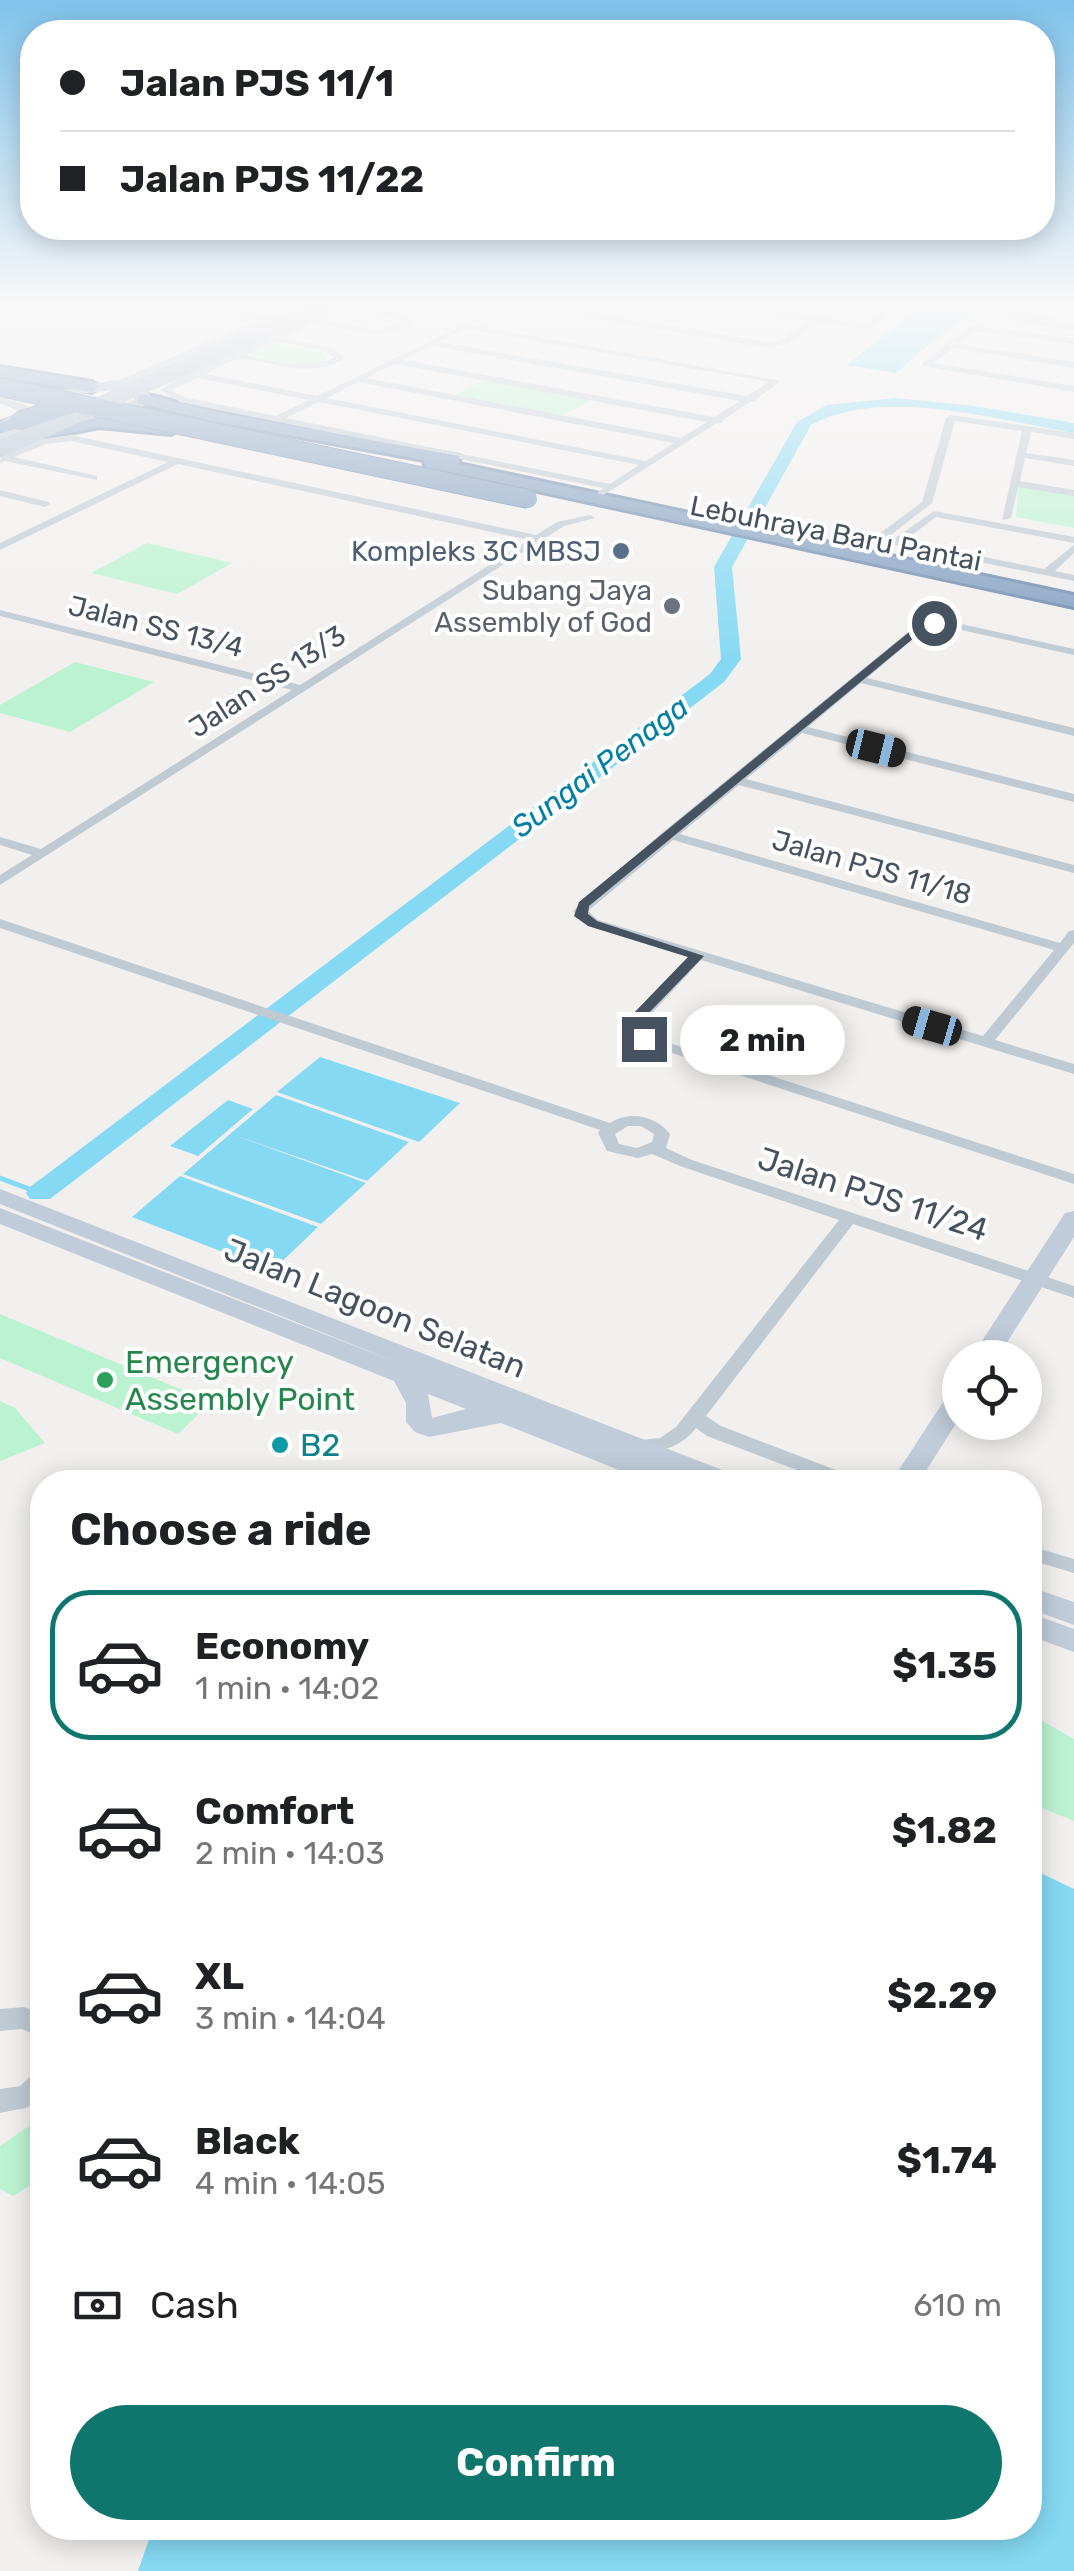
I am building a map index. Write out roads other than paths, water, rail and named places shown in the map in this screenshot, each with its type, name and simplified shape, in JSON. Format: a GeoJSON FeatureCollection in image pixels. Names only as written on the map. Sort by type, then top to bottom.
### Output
{"type":"FeatureCollection","features":[{"type":"Feature","properties":{"kind":"highway"},"geometry":{"type":"LineString","coordinates":[[39,434],[94,423]]}},
{"type":"Feature","properties":{"kind":"highway"},"geometry":{"type":"LineString","coordinates":[[109,423],[171,429]]}},
{"type":"Feature","properties":{"kind":"highway"},"geometry":{"type":"LineString","coordinates":[[133,423],[558,518],[677,521]]}},
{"type":"Feature","properties":{"kind":"highway","name":"Lebuhraya Baru Pantai"},"geometry":{"type":"LineString","coordinates":[[163,423],[528,499],[677,521]]}},
{"type":"Feature","properties":{"kind":"highway","name":"Lebuhraya Baru Pantai"},"geometry":{"type":"LineString","coordinates":[[235,423],[431,463],[1074,609]]}},
{"type":"Feature","properties":{"kind":"highway"},"geometry":{"type":"LineString","coordinates":[[272,423],[517,476],[607,490],[677,521]]}},
{"type":"Feature","properties":{"kind":"highway"},"geometry":{"type":"LineString","coordinates":[[273,423],[517,476]]}},
{"type":"Feature","properties":{"kind":"highway","name":"Lebuhraya Baru Pantai"},"geometry":{"type":"LineString","coordinates":[[810,552],[1074,601]]}},
{"type":"Feature","properties":{"kind":"main road"},"geometry":{"type":"LineString","coordinates":[[1,450],[26,423]]}},
{"type":"Feature","properties":{"kind":"main road"},"geometry":{"type":"LineString","coordinates":[[1,450],[59,423]]}},
{"type":"Feature","properties":{"kind":"main road"},"geometry":{"type":"LineString","coordinates":[[1,450],[64,423]]}},
{"type":"Feature","properties":{"kind":"main road"},"geometry":{"type":"LineString","coordinates":[[1,450],[73,423]]}},
{"type":"Feature","properties":{"kind":"main road"},"geometry":{"type":"LineString","coordinates":[[995,1340],[1074,1218]]}},
{"type":"Feature","properties":{"kind":"main road","name":"Jalan Lagoon Selatan"},"geometry":{"type":"LineString","coordinates":[[13,1219],[643,1470]]}},
{"type":"Feature","properties":{"kind":"main road","name":"Jalan Lagoon Selatan"},"geometry":{"type":"LineString","coordinates":[[13,1219],[694,1470]]}},
{"type":"Feature","properties":{"kind":"main road"},"geometry":{"type":"LineString","coordinates":[[406,1378],[424,1427],[434,1428],[462,1417],[504,1416]]}},
{"type":"Feature","properties":{"kind":"main road"},"geometry":{"type":"LineString","coordinates":[[913,1470],[942,1424]]}},
{"type":"Feature","properties":{"kind":"main road"},"geometry":{"type":"LineString","coordinates":[[1042,1602],[1074,1614]]}},
{"type":"Feature","properties":{"kind":"main road"},"geometry":{"type":"LineString","coordinates":[[1042,1629],[1074,1641]]}},
{"type":"Feature","properties":{"kind":"street"},"geometry":{"type":"LineString","coordinates":[[273,423],[607,490],[716,423]]}},
{"type":"Feature","properties":{"kind":"street"},"geometry":{"type":"LineString","coordinates":[[442,423],[650,464]]}},
{"type":"Feature","properties":{"kind":"street"},"geometry":{"type":"LineString","coordinates":[[586,423],[685,442]]}},
{"type":"Feature","properties":{"kind":"street"},"geometry":{"type":"LineString","coordinates":[[950,423],[926,502],[879,539],[1072,575]]}},
{"type":"Feature","properties":{"kind":"street"},"geometry":{"type":"LineString","coordinates":[[985,423],[1074,436]]}},
{"type":"Feature","properties":{"kind":"street"},"geometry":{"type":"LineString","coordinates":[[1006,518],[1027,429]]}},
{"type":"Feature","properties":{"kind":"street"},"geometry":{"type":"LineString","coordinates":[[1,450],[60,438],[538,538]]}},
{"type":"Feature","properties":{"kind":"street"},"geometry":{"type":"LineString","coordinates":[[1,450],[94,478]]}},
{"type":"Feature","properties":{"kind":"street"},"geometry":{"type":"LineString","coordinates":[[1020,455],[1074,464]]}},
{"type":"Feature","properties":{"kind":"street"},"geometry":{"type":"LineString","coordinates":[[0,547],[177,461]]}},
{"type":"Feature","properties":{"kind":"street"},"geometry":{"type":"LineString","coordinates":[[1014,483],[1074,493]]}},
{"type":"Feature","properties":{"kind":"street"},"geometry":{"type":"LineString","coordinates":[[0,493],[46,504]]}},
{"type":"Feature","properties":{"kind":"street"},"geometry":{"type":"LineString","coordinates":[[926,502],[1074,532]]}},
{"type":"Feature","properties":{"kind":"street"},"geometry":{"type":"LineString","coordinates":[[896,542],[934,514],[1074,540]]}},
{"type":"Feature","properties":{"kind":"street","name":"Jalan SS 13/3"},"geometry":{"type":"LineString","coordinates":[[0,881],[538,538],[558,518]]}},
{"type":"Feature","properties":{"kind":"street"},"geometry":{"type":"LineString","coordinates":[[1047,572],[1074,548]]}},
{"type":"Feature","properties":{"kind":"street"},"geometry":{"type":"LineString","coordinates":[[1047,596],[1072,575]]}},
{"type":"Feature","properties":{"kind":"street","name":"Jalan SS 13/4"},"geometry":{"type":"LineString","coordinates":[[0,613],[301,688]]}},
{"type":"Feature","properties":{"kind":"street"},"geometry":{"type":"LineString","coordinates":[[1074,652],[943,623],[922,626],[583,904],[581,916],[592,924],[1074,1069]]}},
{"type":"Feature","properties":{"kind":"street"},"geometry":{"type":"LineString","coordinates":[[858,679],[1074,732]]}},
{"type":"Feature","properties":{"kind":"street"},"geometry":{"type":"LineString","coordinates":[[798,728],[1074,798]]}},
{"type":"Feature","properties":{"kind":"street"},"geometry":{"type":"LineString","coordinates":[[736,780],[1074,869]]}},
{"type":"Feature","properties":{"kind":"street","name":"Jalan PJS 11/18"},"geometry":{"type":"LineString","coordinates":[[668,835],[1063,948]]}},
{"type":"Feature","properties":{"kind":"street"},"geometry":{"type":"LineString","coordinates":[[0,841],[42,854]]}},
{"type":"Feature","properties":{"kind":"street"},"geometry":{"type":"LineString","coordinates":[[0,923],[610,1128],[634,1121],[652,1124],[663,1139],[655,1149]]}},
{"type":"Feature","properties":{"kind":"street"},"geometry":{"type":"LineString","coordinates":[[986,1042],[1074,934]]}},
{"type":"Feature","properties":{"kind":"street"},"geometry":{"type":"LineString","coordinates":[[697,956],[637,1017],[633,1024],[644,1039],[1074,1179]]}},
{"type":"Feature","properties":{"kind":"street","name":"Jalan PJS 11/24"},"geometry":{"type":"LineString","coordinates":[[610,1128],[606,1138],[620,1151],[638,1154],[655,1149],[1074,1292]]}},
{"type":"Feature","properties":{"kind":"street"},"geometry":{"type":"LineString","coordinates":[[632,1446],[664,1444],[683,1432],[848,1218]]}},
{"type":"Feature","properties":{"kind":"street"},"geometry":{"type":"LineString","coordinates":[[694,1417],[714,1431],[816,1470]]}},
{"type":"Feature","properties":{"kind":"street"},"geometry":{"type":"LineString","coordinates":[[1042,1557],[1074,1566]]}},
{"type":"Feature","properties":{"kind":"street"},"geometry":{"type":"LineString","coordinates":[[0,2020],[30,2021]]}},
{"type":"Feature","properties":{"kind":"street"},"geometry":{"type":"LineString","coordinates":[[0,2101],[30,2092]]}},
{"type":"Feature","properties":{"kind":"water"},"geometry":{"type":"Polygon","coordinates":[[[320,1057],[460,1103],[419,1142],[277,1092],[320,1057]]]}},
{"type":"Feature","properties":{"kind":"water"},"geometry":{"type":"Polygon","coordinates":[[[276,1095],[409,1142],[367,1181],[234,1135],[366,1183],[321,1224],[183,1174],[276,1095]]]}},
{"type":"Feature","properties":{"kind":"water"},"geometry":{"type":"Polygon","coordinates":[[[228,1100],[253,1109],[198,1156],[170,1146],[228,1100]]]}},
{"type":"Feature","properties":{"kind":"water"},"geometry":{"type":"Polygon","coordinates":[[[180,1176],[318,1227],[272,1271],[132,1217],[180,1176]]]}},
{"type":"Feature","properties":{"kind":"water"},"geometry":{"type":"Polygon","coordinates":[[[1042,1874],[1074,1889],[1074,2571],[138,2571],[149,2540],[1042,2540],[1042,1874]]]}},
{"type":"Feature","properties":{"kind":"waterway","name":"Sungai Penaga"},"geometry":{"type":"LineString","coordinates":[[40,1193],[717,678],[731,659],[723,567],[804,423]]}},
{"type":"Feature","properties":{"kind":"waterway","name":"Sungai Penaga"},"geometry":{"type":"LineString","coordinates":[[1045,423],[1074,428]]}},
{"type":"Feature","properties":{"kind":"waterway"},"geometry":{"type":"LineString","coordinates":[[0,1178],[40,1193]]}},
{"type":"Feature","properties":{"kind":"place","name":"Kompleks 3C MBSJ"},"geometry":{"type":"Point","coordinates":[621,551]}},
{"type":"Feature","properties":{"kind":"place","name":"Subang Jaya Assembly of God"},"geometry":{"type":"Point","coordinates":[672,606]}},
{"type":"Feature","properties":{"kind":"place","name":"Emergency Assembly Point"},"geometry":{"type":"Point","coordinates":[105,1380]}},
{"type":"Feature","properties":{"kind":"place","name":"B2"},"geometry":{"type":"Point","coordinates":[280,1445]}}]}
